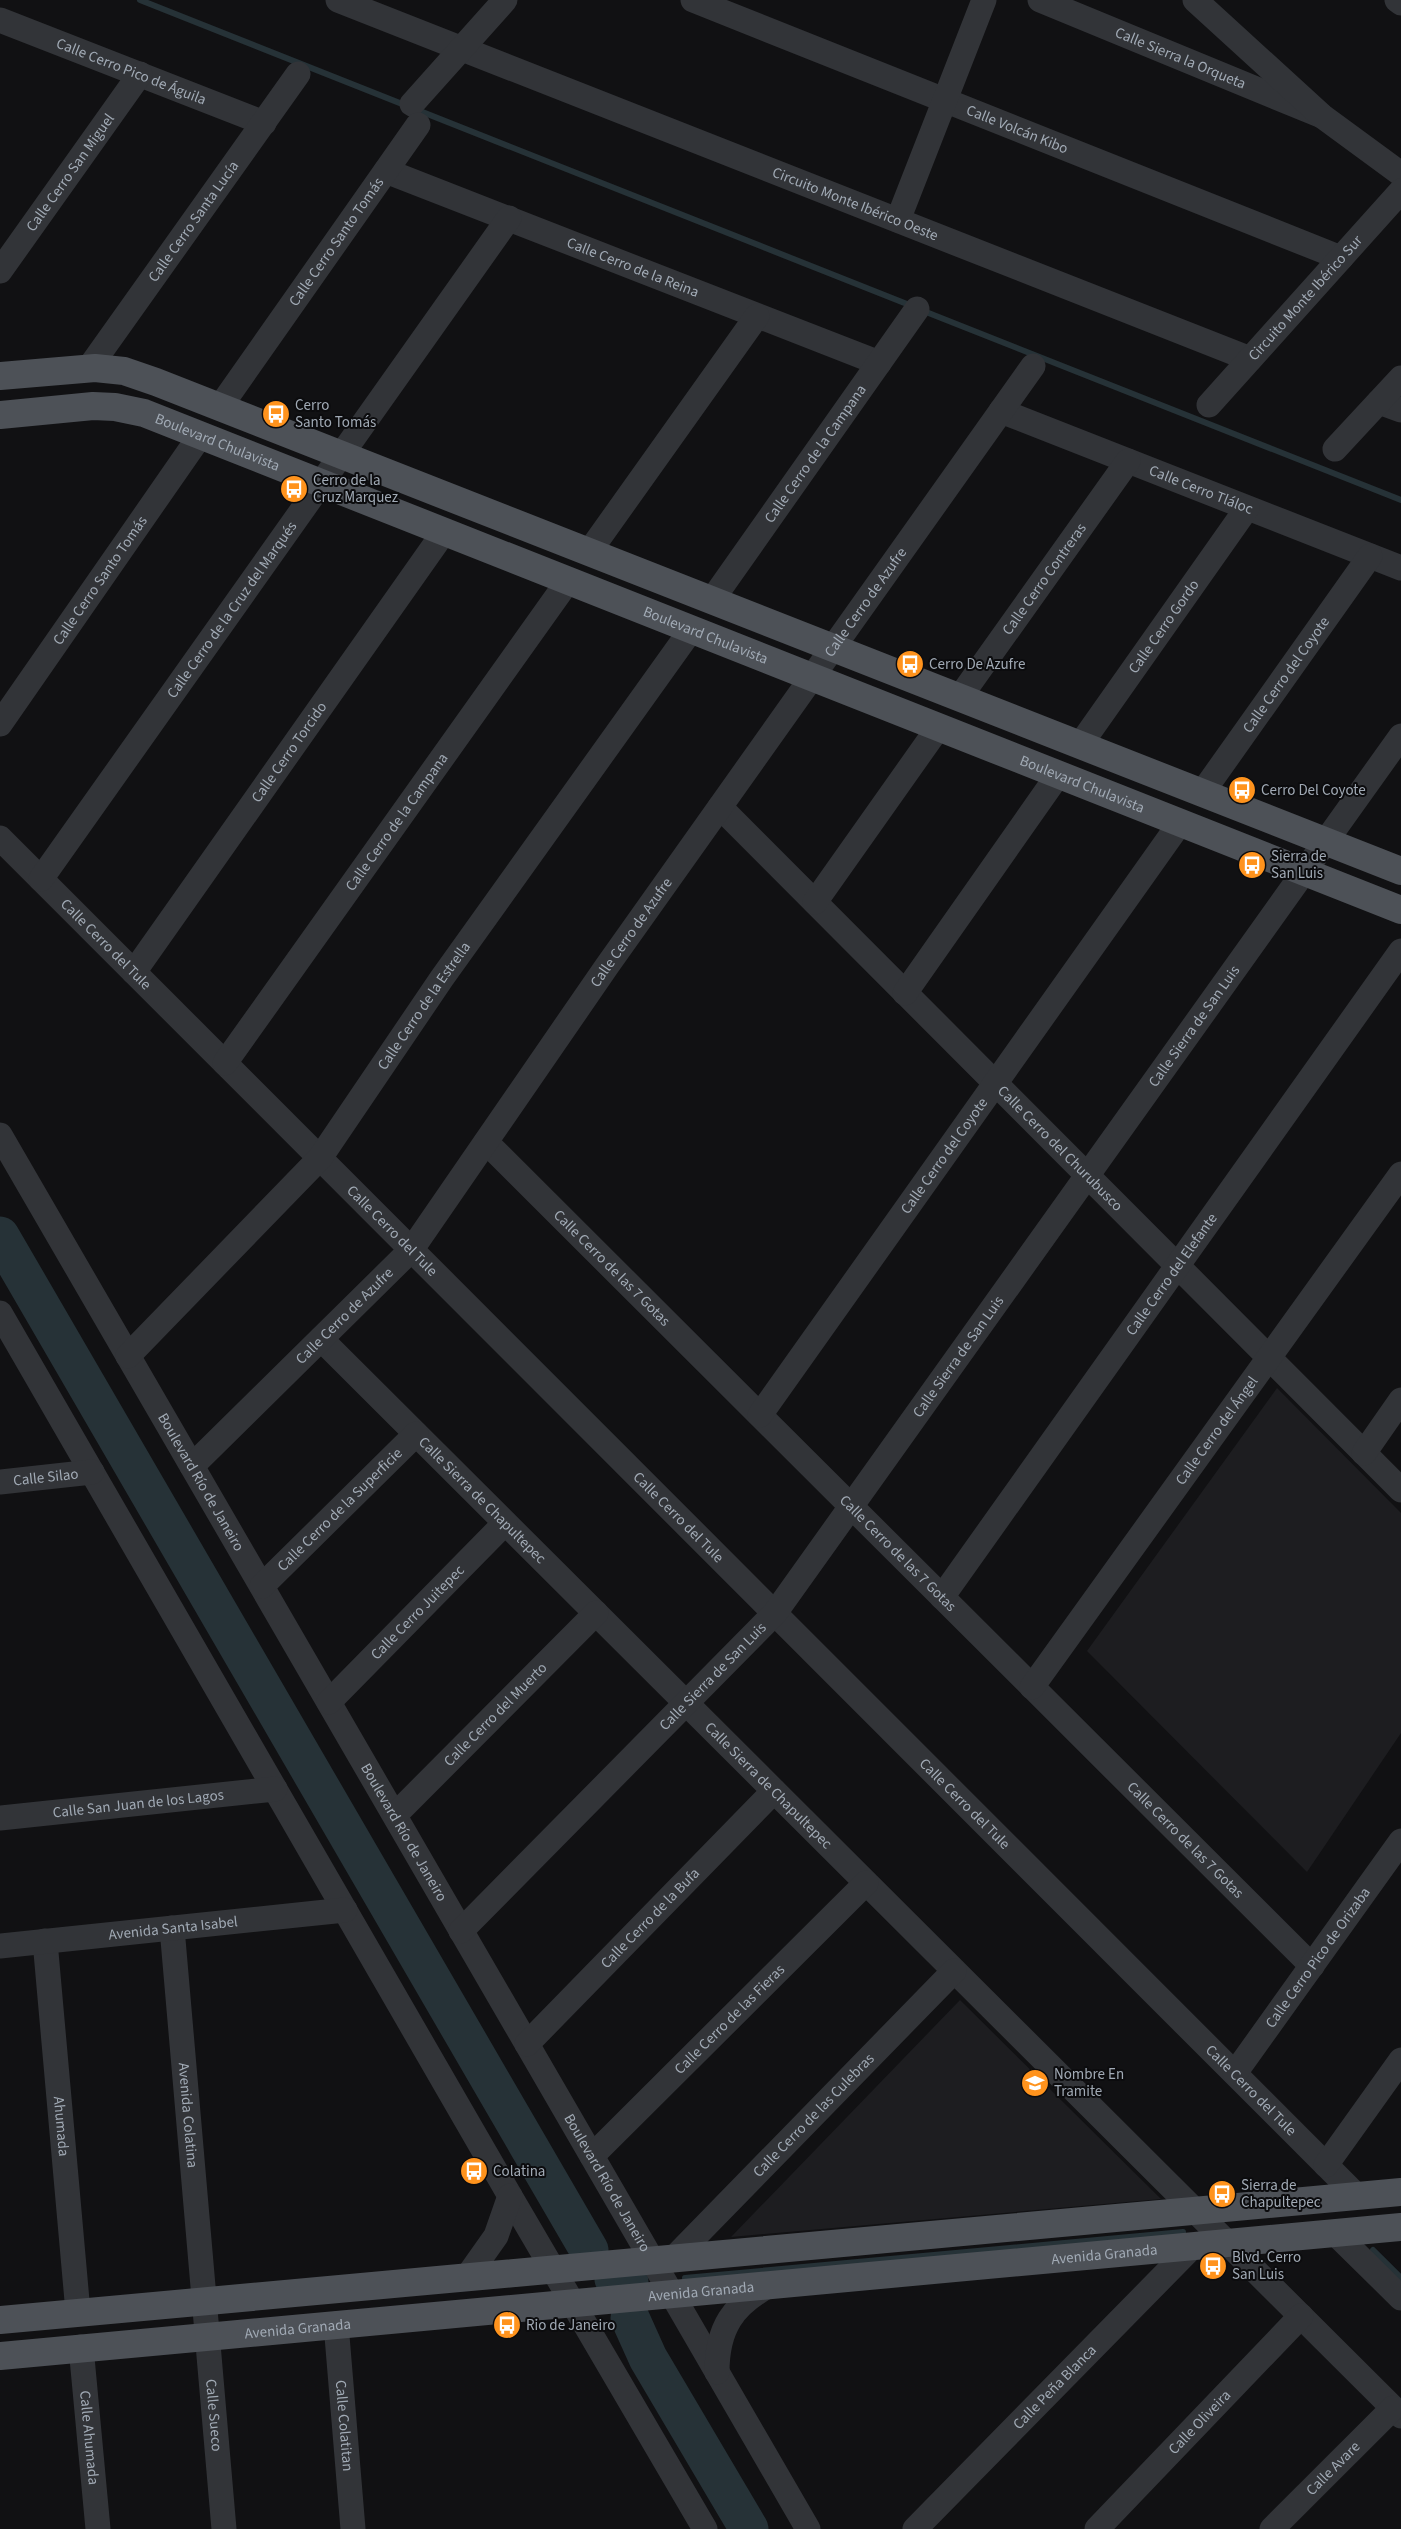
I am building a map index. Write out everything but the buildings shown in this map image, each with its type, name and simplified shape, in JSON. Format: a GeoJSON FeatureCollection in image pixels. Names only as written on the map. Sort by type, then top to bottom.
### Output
{"type":"FeatureCollection","features":[{"type":"Feature","properties":{"kind":"main road"},"geometry":{"type":"LineString","coordinates":[[0,376],[88,368],[124,372],[342,454],[1401,871]]}},
{"type":"Feature","properties":{"kind":"main road","name":"Boulevard Chulavista"},"geometry":{"type":"LineString","coordinates":[[0,415],[93,406],[115,407],[144,413],[1401,910]]}},
{"type":"Feature","properties":{"kind":"main road"},"geometry":{"type":"LineString","coordinates":[[0,2320],[1401,2192]]}},
{"type":"Feature","properties":{"kind":"main road","name":"Avenida Granada"},"geometry":{"type":"LineString","coordinates":[[0,2356],[81,2347],[1401,2227]]}},
{"type":"Feature","properties":{"kind":"street","name":"Circuito Monte Ibérico Oeste"},"geometry":{"type":"LineString","coordinates":[[338,0],[1250,359]]}},
{"type":"Feature","properties":{"kind":"street","name":"Calle Cerro Santo Tomás"},"geometry":{"type":"LineString","coordinates":[[220,407],[386,171],[415,114],[462,48],[505,0]]}},
{"type":"Feature","properties":{"kind":"street","name":"Calle Volcán Kibo"},"geometry":{"type":"LineString","coordinates":[[693,0],[1341,258]]}},
{"type":"Feature","properties":{"kind":"street"},"geometry":{"type":"LineString","coordinates":[[898,220],[984,0]]}},
{"type":"Feature","properties":{"kind":"street","name":"Calle Sierra la Orqueta"},"geometry":{"type":"LineString","coordinates":[[1040,0],[1322,116]]}},
{"type":"Feature","properties":{"kind":"street"},"geometry":{"type":"LineString","coordinates":[[1195,0],[1322,116],[1401,174]]}},
{"type":"Feature","properties":{"kind":"street"},"geometry":{"type":"LineString","coordinates":[[1397,0],[1401,3]]}},
{"type":"Feature","properties":{"kind":"street","name":"Calle Cerro Pico de Águila"},"geometry":{"type":"LineString","coordinates":[[0,20],[264,123]]}},
{"type":"Feature","properties":{"kind":"street","name":"Calle Cerro San Miguel"},"geometry":{"type":"LineString","coordinates":[[0,271],[140,74]]}},
{"type":"Feature","properties":{"kind":"street","name":"Calle Cerro Santa Lucía"},"geometry":{"type":"LineString","coordinates":[[88,368],[298,74]]}},
{"type":"Feature","properties":{"kind":"street","name":"Calle Cerro de la Reina"},"geometry":{"type":"LineString","coordinates":[[386,171],[879,363]]}},
{"type":"Feature","properties":{"kind":"street","name":"Circuito Monte Ibérico Sur"},"geometry":{"type":"LineString","coordinates":[[1209,404],[1401,191]]}},
{"type":"Feature","properties":{"kind":"street","name":"Calle Cerro de la Cruz del Marqués"},"geometry":{"type":"LineString","coordinates":[[41,879],[509,218]]}},
{"type":"Feature","properties":{"kind":"street","name":"Calle Cerro de la Campana"},"geometry":{"type":"LineString","coordinates":[[712,600],[917,309]]}},
{"type":"Feature","properties":{"kind":"street"},"geometry":{"type":"LineString","coordinates":[[589,552],[757,316]]}},
{"type":"Feature","properties":{"kind":"street","name":"Calle Cerro de Azufre"},"geometry":{"type":"LineString","coordinates":[[192,1466],[412,1250],[720,807],[1033,366]]}},
{"type":"Feature","properties":{"kind":"street"},"geometry":{"type":"LineString","coordinates":[[1335,449],[1390,406],[1401,378]]}},
{"type":"Feature","properties":{"kind":"street","name":"Calle Cerro Tláloc"},"geometry":{"type":"LineString","coordinates":[[1001,411],[1401,568]]}},
{"type":"Feature","properties":{"kind":"street","name":"Calle Cerro Santo Tomás"},"geometry":{"type":"LineString","coordinates":[[0,724],[200,436]]}},
{"type":"Feature","properties":{"kind":"street","name":"Calle Cerro Contreras"},"geometry":{"type":"LineString","coordinates":[[960,698],[1128,461]]}},
{"type":"Feature","properties":{"kind":"street","name":"Calle Cerro Gordo"},"geometry":{"type":"LineString","coordinates":[[1080,745],[1247,508]]}},
{"type":"Feature","properties":{"kind":"street","name":"Calle Cerro Torcido"},"geometry":{"type":"LineString","coordinates":[[134,972],[444,532]]}},
{"type":"Feature","properties":{"kind":"street","name":"Calle Cerro del Coyote"},"geometry":{"type":"LineString","coordinates":[[1202,793],[1370,556]]}},
{"type":"Feature","properties":{"kind":"street","name":"Calle Cerro de la Campana"},"geometry":{"type":"LineString","coordinates":[[225,1063],[568,581]]}},
{"type":"Feature","properties":{"kind":"street","name":"Calle Cerro de la Estrella"},"geometry":{"type":"LineString","coordinates":[[128,1356],[320,1158],[442,978],[691,630]]}},
{"type":"Feature","properties":{"kind":"street"},"geometry":{"type":"LineString","coordinates":[[815,902],[938,728]]}},
{"type":"Feature","properties":{"kind":"street","name":"Calle Sierra de San Luis"},"geometry":{"type":"LineString","coordinates":[[461,1931],[775,1613],[852,1508],[1401,736]]}},
{"type":"Feature","properties":{"kind":"street"},"geometry":{"type":"LineString","coordinates":[[905,992],[1058,775]]}},
{"type":"Feature","properties":{"kind":"street","name":"Calle Cerro del Churubusco"},"geometry":{"type":"LineString","coordinates":[[720,807],[1401,1490]]}},
{"type":"Feature","properties":{"kind":"street","name":"Calle Cerro del Coyote"},"geometry":{"type":"LineString","coordinates":[[760,1415],[1180,823]]}},
{"type":"Feature","properties":{"kind":"street","name":"Calle Cerro del Tule"},"geometry":{"type":"LineString","coordinates":[[0,838],[1357,2196]]}},
{"type":"Feature","properties":{"kind":"street","name":"Calle Cerro del Elefante"},"geometry":{"type":"LineString","coordinates":[[942,1597],[1401,951]]}},
{"type":"Feature","properties":{"kind":"street","name":"Boulevard Río de Janeiro"},"geometry":{"type":"LineString","coordinates":[[0,1135],[592,2156],[662,2259],[672,2293],[808,2529]]}},
{"type":"Feature","properties":{"kind":"street","name":"Calle Cerro de las 7 Gotas"},"geometry":{"type":"LineString","coordinates":[[486,1142],[1312,1966]]}},
{"type":"Feature","properties":{"kind":"street","name":"Calle Cerro del Ángel"},"geometry":{"type":"LineString","coordinates":[[1032,1687],[1401,1174]]}},
{"type":"Feature","properties":{"kind":"street"},"geometry":{"type":"LineString","coordinates":[[0,1313],[12,1354],[92,1472],[571,2302],[705,2529]]}},
{"type":"Feature","properties":{"kind":"street","name":"Calle Sierra de Chapultepec"},"geometry":{"type":"LineString","coordinates":[[321,1339],[1227,2243]]}},
{"type":"Feature","properties":{"kind":"street"},"geometry":{"type":"LineString","coordinates":[[1364,1453],[1401,1400]]}},
{"type":"Feature","properties":{"kind":"street","name":"Calle Cerro de la Superficie"},"geometry":{"type":"LineString","coordinates":[[262,1586],[416,1434]]}},
{"type":"Feature","properties":{"kind":"street","name":"Calle Silao"},"geometry":{"type":"LineString","coordinates":[[0,1482],[92,1472]]}},
{"type":"Feature","properties":{"kind":"street","name":"Calle Cerro Juitepec"},"geometry":{"type":"LineString","coordinates":[[329,1702],[505,1523]]}},
{"type":"Feature","properties":{"kind":"street","name":"Calle Cerro del Muerto"},"geometry":{"type":"LineString","coordinates":[[395,1815],[596,1613]]}},
{"type":"Feature","properties":{"kind":"street","name":"Calle San Juan de los Lagos"},"geometry":{"type":"LineString","coordinates":[[0,1818],[275,1789]]}},
{"type":"Feature","properties":{"kind":"street","name":"Calle Cerro de la Bufa"},"geometry":{"type":"LineString","coordinates":[[527,2044],[774,1791]]}},
{"type":"Feature","properties":{"kind":"street","name":"Calle Cerro Pico de Orizaba"},"geometry":{"type":"LineString","coordinates":[[1235,2073],[1401,1841]]}},
{"type":"Feature","properties":{"kind":"street","name":"Calle Cerro de las Fieras"},"geometry":{"type":"LineString","coordinates":[[592,2156],[866,1883]]}},
{"type":"Feature","properties":{"kind":"street","name":"Avenida Santa Isabel"},"geometry":{"type":"LineString","coordinates":[[0,1946],[345,1910]]}},
{"type":"Feature","properties":{"kind":"street","name":"Avenida Colatina"},"geometry":{"type":"LineString","coordinates":[[172,1928],[204,2301]]}},
{"type":"Feature","properties":{"kind":"street","name":"Ahumada"},"geometry":{"type":"LineString","coordinates":[[45,1942],[78,2312]]}},
{"type":"Feature","properties":{"kind":"street","name":"Calle Cerro de las Culebras"},"geometry":{"type":"LineString","coordinates":[[662,2259],[954,1972]]}},
{"type":"Feature","properties":{"kind":"street"},"geometry":{"type":"LineString","coordinates":[[1326,2165],[1401,2060]]}},
{"type":"Feature","properties":{"kind":"street"},"geometry":{"type":"LineString","coordinates":[[467,2277],[496,2236],[510,2196]]}},
{"type":"Feature","properties":{"kind":"street"},"geometry":{"type":"LineString","coordinates":[[1335,2233],[1401,2298]]}},
{"type":"Feature","properties":{"kind":"street"},"geometry":{"type":"LineString","coordinates":[[1227,2243],[1397,2412]]}},
{"type":"Feature","properties":{"kind":"street","name":"Calle Peña Blanca"},"geometry":{"type":"LineString","coordinates":[[915,2529],[1193,2246]]}},
{"type":"Feature","properties":{"kind":"street"},"geometry":{"type":"LineString","coordinates":[[717,2372],[717,2352],[722,2334],[734,2312],[750,2295],[772,2284]]}},
{"type":"Feature","properties":{"kind":"street","name":"Calle Sueco"},"geometry":{"type":"LineString","coordinates":[[204,2301],[224,2529]]}},
{"type":"Feature","properties":{"kind":"street","name":"Calle Oliveira"},"geometry":{"type":"LineString","coordinates":[[1097,2529],[1301,2316]]}},
{"type":"Feature","properties":{"kind":"street","name":"Calle Colatitan"},"geometry":{"type":"LineString","coordinates":[[336,2324],[353,2529]]}},
{"type":"Feature","properties":{"kind":"street","name":"Calle Ahumada"},"geometry":{"type":"LineString","coordinates":[[81,2347],[98,2529]]}},
{"type":"Feature","properties":{"kind":"street","name":"Calle Avare"},"geometry":{"type":"LineString","coordinates":[[1272,2529],[1397,2412]]}},
{"type":"Feature","properties":{"kind":"shaded area"},"geometry":{"type":"Polygon","coordinates":[[[1277,1388],[1401,1513],[1401,1733],[1307,1872],[1087,1651],[1277,1388]]]}},
{"type":"Feature","properties":{"kind":"shaded area"},"geometry":{"type":"Polygon","coordinates":[[[960,2000],[1161,2199],[731,2237],[960,2000]]]}},
{"type":"Feature","properties":{"kind":"waterway"},"geometry":{"type":"LineString","coordinates":[[140,0],[912,306]]}},
{"type":"Feature","properties":{"kind":"waterway"},"geometry":{"type":"LineString","coordinates":[[921,310],[1401,500]]}},
{"type":"Feature","properties":{"kind":"waterway"},"geometry":{"type":"LineString","coordinates":[[0,1236],[589,2250]]}},
{"type":"Feature","properties":{"kind":"waterway"},"geometry":{"type":"LineString","coordinates":[[685,2278],[1183,2232]]}},
{"type":"Feature","properties":{"kind":"waterway"},"geometry":{"type":"LineString","coordinates":[[1373,2250],[1401,2278]]}},
{"type":"Feature","properties":{"kind":"waterway"},"geometry":{"type":"LineString","coordinates":[[614,2279],[629,2282],[622,2291]]}},
{"type":"Feature","properties":{"kind":"waterway"},"geometry":{"type":"LineString","coordinates":[[630,2318],[648,2358],[749,2529]]}},
{"type":"Feature","properties":{"kind":"place","name":"Cerro Santo Tomás"},"geometry":{"type":"Point","coordinates":[276,414]}},
{"type":"Feature","properties":{"kind":"place","name":"Cerro de la Cruz Marquez"},"geometry":{"type":"Point","coordinates":[294,489]}},
{"type":"Feature","properties":{"kind":"place","name":"Cerro De Azufre"},"geometry":{"type":"Point","coordinates":[910,664]}},
{"type":"Feature","properties":{"kind":"place","name":"Cerro Del Coyote"},"geometry":{"type":"Point","coordinates":[1242,790]}},
{"type":"Feature","properties":{"kind":"place","name":"Sierra de San Luis"},"geometry":{"type":"Point","coordinates":[1252,865]}},
{"type":"Feature","properties":{"kind":"place","name":"Nombre En Tramite"},"geometry":{"type":"Point","coordinates":[1035,2083]}},
{"type":"Feature","properties":{"kind":"place","name":"Colatina"},"geometry":{"type":"Point","coordinates":[474,2171]}},
{"type":"Feature","properties":{"kind":"place","name":"Sierra de Chapultepec"},"geometry":{"type":"Point","coordinates":[1222,2194]}},
{"type":"Feature","properties":{"kind":"place","name":"Blvd. Cerro San Luis"},"geometry":{"type":"Point","coordinates":[1213,2266]}},
{"type":"Feature","properties":{"kind":"place","name":"Rio de Janeiro"},"geometry":{"type":"Point","coordinates":[507,2325]}}]}
